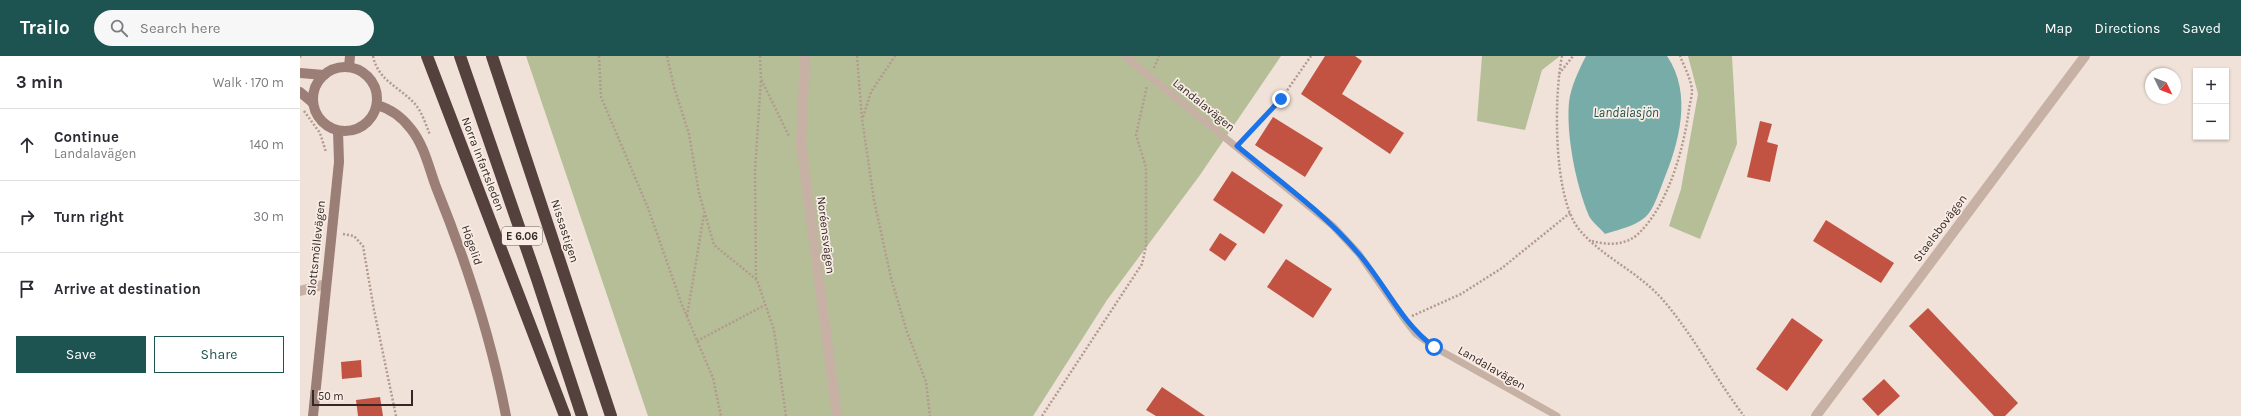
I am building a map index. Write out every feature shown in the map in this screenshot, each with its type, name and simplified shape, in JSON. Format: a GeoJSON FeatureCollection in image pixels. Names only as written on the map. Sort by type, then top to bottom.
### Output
{"type":"FeatureCollection","features":[{"type":"Feature","properties":{"kind":"highway","name":"Norra Infartsleden"},"geometry":{"type":"LineString","coordinates":[[427,56],[565,416]]}},
{"type":"Feature","properties":{"kind":"highway","name":"E 6.06"},"geometry":{"type":"LineString","coordinates":[[460,56],[537,279],[582,416]]}},
{"type":"Feature","properties":{"kind":"highway","name":"Nissastigen"},"geometry":{"type":"LineString","coordinates":[[492,56],[611,416]]}},
{"type":"Feature","properties":{"kind":"street"},"geometry":{"type":"LineString","coordinates":[[349,67],[350,56]]}},
{"type":"Feature","properties":{"kind":"street","name":"Noréensvägen"},"geometry":{"type":"LineString","coordinates":[[805,56],[801,144],[837,416]]}},
{"type":"Feature","properties":{"kind":"street","name":"Staelsbovägen"},"geometry":{"type":"LineString","coordinates":[[1816,416],[2085,56]]}},
{"type":"Feature","properties":{"kind":"street"},"geometry":{"type":"LineString","coordinates":[[349,67],[363,72],[369,77],[376,90],[377,105],[371,119],[366,124],[353,131],[338,131],[324,124],[315,110],[313,103],[315,88],[324,75],[335,69],[349,67]]}},
{"type":"Feature","properties":{"kind":"street"},"geometry":{"type":"LineString","coordinates":[[300,73],[324,75]]}},
{"type":"Feature","properties":{"kind":"street"},"geometry":{"type":"LineString","coordinates":[[300,92],[313,103]]}},
{"type":"Feature","properties":{"kind":"street","name":"Högelid"},"geometry":{"type":"LineString","coordinates":[[377,105],[388,108],[401,118],[412,130],[422,148],[462,251],[484,325],[506,416]]}},
{"type":"Feature","properties":{"kind":"street","name":"Slottsmöllevägen"},"geometry":{"type":"LineString","coordinates":[[313,416],[339,162],[338,131]]}},
{"type":"Feature","properties":{"kind":"street"},"geometry":{"type":"LineString","coordinates":[[300,291],[326,284]]}},
{"type":"Feature","properties":{"kind":"lane","name":"Landalavägen"},"geometry":{"type":"LineString","coordinates":[[1125,56],[1333,226],[1359,254],[1416,334],[1434,347],[1557,416]]}},
{"type":"Feature","properties":{"kind":"path"},"geometry":{"type":"LineString","coordinates":[[599,56],[601,96],[648,208],[687,316],[713,378],[721,416]]}},
{"type":"Feature","properties":{"kind":"path"},"geometry":{"type":"LineString","coordinates":[[667,56],[674,87],[689,134],[699,193],[714,244],[756,280]]}},
{"type":"Feature","properties":{"kind":"path"},"geometry":{"type":"LineString","coordinates":[[760,56],[755,171],[756,280],[774,330],[786,416]]}},
{"type":"Feature","properties":{"kind":"path"},"geometry":{"type":"LineString","coordinates":[[857,56],[862,119],[874,200],[887,259],[907,332],[926,382],[930,416]]}},
{"type":"Feature","properties":{"kind":"path"},"geometry":{"type":"LineString","coordinates":[[862,119],[871,92],[895,56]]}},
{"type":"Feature","properties":{"kind":"path"},"geometry":{"type":"LineString","coordinates":[[1042,416],[1142,264],[1147,233],[1146,167],[1136,135],[1150,75],[1159,56]]}},
{"type":"Feature","properties":{"kind":"path"},"geometry":{"type":"LineString","coordinates":[[1237,146],[1281,99],[1311,56]]}},
{"type":"Feature","properties":{"kind":"path"},"geometry":{"type":"LineString","coordinates":[[1562,56],[1558,76],[1558,142],[1562,182],[1570,213],[1578,227],[1605,254],[1629,269],[1648,284],[1663,300],[1697,343],[1729,396],[1744,416]]}},
{"type":"Feature","properties":{"kind":"path"},"geometry":{"type":"LineString","coordinates":[[1558,76],[1573,56]]}},
{"type":"Feature","properties":{"kind":"path"},"geometry":{"type":"LineString","coordinates":[[1592,241],[1608,245],[1623,242],[1638,235],[1658,206],[1671,180],[1682,148],[1692,90],[1680,56]]}},
{"type":"Feature","properties":{"kind":"path"},"geometry":{"type":"LineString","coordinates":[[760,79],[793,143]]}},
{"type":"Feature","properties":{"kind":"path"},"geometry":{"type":"LineString","coordinates":[[300,106],[320,133],[326,152],[326,159]]}},
{"type":"Feature","properties":{"kind":"path"},"geometry":{"type":"LineString","coordinates":[[687,316],[705,213]]}},
{"type":"Feature","properties":{"kind":"path"},"geometry":{"type":"LineString","coordinates":[[1405,320],[1461,294],[1502,268],[1570,213]]}},
{"type":"Feature","properties":{"kind":"path"},"geometry":{"type":"LineString","coordinates":[[331,232],[354,236],[363,246],[374,310],[396,416]]}},
{"type":"Feature","properties":{"kind":"path"},"geometry":{"type":"LineString","coordinates":[[313,287],[317,261]]}},
{"type":"Feature","properties":{"kind":"path"},"geometry":{"type":"LineString","coordinates":[[697,341],[765,305]]}},
{"type":"Feature","properties":{"kind":"green space"},"geometry":{"type":"Polygon","coordinates":[[[526,56],[1281,56],[1200,175],[1107,300],[1033,416],[648,416],[526,56]]]}},
{"type":"Feature","properties":{"kind":"green space"},"geometry":{"type":"Polygon","coordinates":[[[1482,56],[1560,56],[1542,70],[1525,130],[1477,121],[1482,56]]]}},
{"type":"Feature","properties":{"kind":"green space"},"geometry":{"type":"Polygon","coordinates":[[[1688,56],[1732,56],[1737,144],[1700,239],[1669,226],[1681,189],[1698,94],[1688,56]]]}},
{"type":"Feature","properties":{"kind":"water","name":"Landalasjön"},"geometry":{"type":"Polygon","coordinates":[[[1586,56],[1667,56],[1675,71],[1680,86],[1681,119],[1678,135],[1669,167],[1651,210],[1645,217],[1635,224],[1605,234],[1589,216],[1584,204],[1573,160],[1569,129],[1568,115],[1570,96],[1586,56]]]}},
{"type":"Feature","properties":{"kind":"building"},"geometry":{"type":"Polygon","coordinates":[[[1325,56],[1355,56],[1362,61],[1342,94],[1404,133],[1390,154],[1301,94],[1325,56]]]}},
{"type":"Feature","properties":{"kind":"building"},"geometry":{"type":"Polygon","coordinates":[[[1273,117],[1323,148],[1305,177],[1255,145],[1273,117]]]}},
{"type":"Feature","properties":{"kind":"building"},"geometry":{"type":"Polygon","coordinates":[[[1760,121],[1772,124],[1767,142],[1778,145],[1770,182],[1747,177],[1760,121]]]}},
{"type":"Feature","properties":{"kind":"building"},"geometry":{"type":"Polygon","coordinates":[[[1232,171],[1283,205],[1264,234],[1213,200],[1232,171]]]}},
{"type":"Feature","properties":{"kind":"building"},"geometry":{"type":"Polygon","coordinates":[[[1826,220],[1894,263],[1881,283],[1813,241],[1826,220]]]}},
{"type":"Feature","properties":{"kind":"building"},"geometry":{"type":"Polygon","coordinates":[[[1220,233],[1237,244],[1225,261],[1209,250],[1220,233]]]}},
{"type":"Feature","properties":{"kind":"building"},"geometry":{"type":"Polygon","coordinates":[[[1286,259],[1332,289],[1313,318],[1267,287],[1286,259]]]}},
{"type":"Feature","properties":{"kind":"building"},"geometry":{"type":"Polygon","coordinates":[[[1928,308],[2018,403],[2005,416],[1994,416],[1909,326],[1928,308]]]}},
{"type":"Feature","properties":{"kind":"building"},"geometry":{"type":"Polygon","coordinates":[[[1792,318],[1823,340],[1787,391],[1756,369],[1792,318]]]}},
{"type":"Feature","properties":{"kind":"building"},"geometry":{"type":"Polygon","coordinates":[[[361,360],[362,377],[342,379],[341,362],[361,360]]]}},
{"type":"Feature","properties":{"kind":"building"},"geometry":{"type":"Polygon","coordinates":[[[1884,379],[1900,396],[1878,416],[1862,399],[1884,379]]]}},
{"type":"Feature","properties":{"kind":"building"},"geometry":{"type":"Polygon","coordinates":[[[1162,387],[1205,416],[1156,416],[1146,410],[1162,387]]]}},
{"type":"Feature","properties":{"kind":"building"},"geometry":{"type":"Polygon","coordinates":[[[380,397],[383,416],[358,416],[356,400],[380,397]]]}},
{"type":"Feature","properties":{"kind":"route"},"geometry":{"type":"LineString","coordinates":[[1281,99],[1237,146],[1333,226],[1359,254],[1416,334],[1434,347]]}}]}
